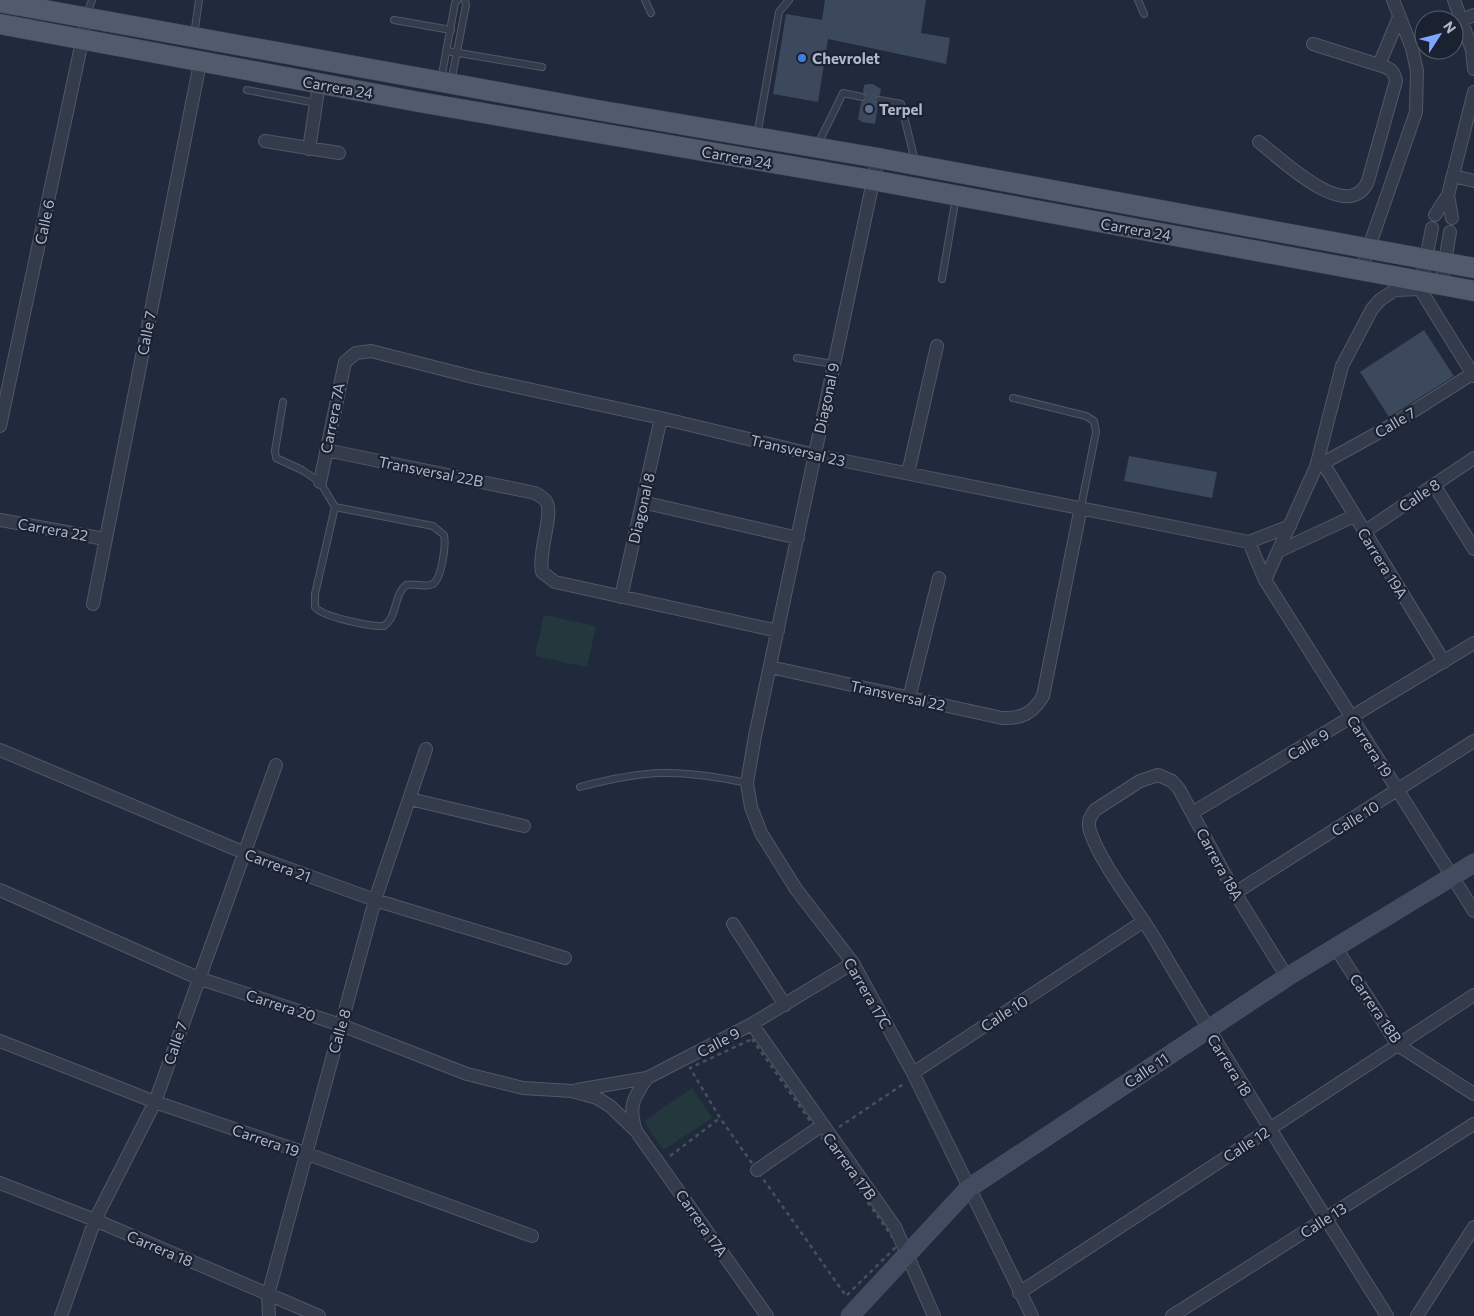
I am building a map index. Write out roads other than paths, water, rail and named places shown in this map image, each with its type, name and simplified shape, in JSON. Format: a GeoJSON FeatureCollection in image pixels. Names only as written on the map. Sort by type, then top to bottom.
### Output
{"type":"FeatureCollection","features":[{"type":"Feature","properties":{"kind":"main road","name":"Carrera 24"},"geometry":{"type":"LineString","coordinates":[[8,2],[89,9],[194,37],[878,158],[1474,268]]}},
{"type":"Feature","properties":{"kind":"main road","name":"Carrera 24"},"geometry":{"type":"LineString","coordinates":[[0,24],[200,63],[318,94],[872,180],[1361,270],[1420,285],[1441,285],[1474,291]]}},
{"type":"Feature","properties":{"kind":"street"},"geometry":{"type":"LineString","coordinates":[[1361,270],[1416,112],[1417,71],[1412,48],[1393,0]]}},
{"type":"Feature","properties":{"kind":"street"},"geometry":{"type":"LineString","coordinates":[[1454,0],[1468,17],[1474,69]]}},
{"type":"Feature","properties":{"kind":"street","name":"Calle 6"},"geometry":{"type":"LineString","coordinates":[[0,426],[89,9]]}},
{"type":"Feature","properties":{"kind":"street"},"geometry":{"type":"LineString","coordinates":[[1379,65],[1399,17]]}},
{"type":"Feature","properties":{"kind":"street"},"geometry":{"type":"LineString","coordinates":[[1259,142],[1322,190],[1352,197],[1360,194],[1368,181],[1396,81],[1395,75],[1390,68],[1313,44]]}},
{"type":"Feature","properties":{"kind":"street","name":"Calle 7"},"geometry":{"type":"LineString","coordinates":[[93,604],[200,63]]}},
{"type":"Feature","properties":{"kind":"street"},"geometry":{"type":"LineString","coordinates":[[1435,214],[1448,196],[1474,92]]}},
{"type":"Feature","properties":{"kind":"street"},"geometry":{"type":"LineString","coordinates":[[309,148],[318,94]]}},
{"type":"Feature","properties":{"kind":"street"},"geometry":{"type":"LineString","coordinates":[[265,141],[338,153]]}},
{"type":"Feature","properties":{"kind":"street","name":"Diagonal 9"},"geometry":{"type":"LineString","coordinates":[[770,667],[878,158]]}},
{"type":"Feature","properties":{"kind":"street"},"geometry":{"type":"LineString","coordinates":[[1453,176],[1474,181]]}},
{"type":"Feature","properties":{"kind":"street"},"geometry":{"type":"LineString","coordinates":[[1448,196],[1452,218]]}},
{"type":"Feature","properties":{"kind":"street"},"geometry":{"type":"LineString","coordinates":[[1432,228],[1435,261],[1441,285]]}},
{"type":"Feature","properties":{"kind":"street"},"geometry":{"type":"LineString","coordinates":[[1265,580],[1319,465],[1342,366],[1372,310],[1396,290],[1420,285],[1450,232]]}},
{"type":"Feature","properties":{"kind":"street"},"geometry":{"type":"LineString","coordinates":[[1420,285],[1473,375]]}},
{"type":"Feature","properties":{"kind":"street"},"geometry":{"type":"LineString","coordinates":[[908,473],[937,346]]}},
{"type":"Feature","properties":{"kind":"street","name":"Transversal 23"},"geometry":{"type":"LineString","coordinates":[[350,357],[356,353],[370,351],[477,378],[661,418],[815,455],[1249,542]]}},
{"type":"Feature","properties":{"kind":"street","name":"Carrera 7A"},"geometry":{"type":"LineString","coordinates":[[320,482],[342,372],[350,357]]}},
{"type":"Feature","properties":{"kind":"street","name":"Calle 7"},"geometry":{"type":"LineString","coordinates":[[1319,465],[1385,429],[1473,375]]}},
{"type":"Feature","properties":{"kind":"street","name":"Diagonal 8"},"geometry":{"type":"LineString","coordinates":[[620,598],[661,418]]}},
{"type":"Feature","properties":{"kind":"street","name":"Transversal 22B"},"geometry":{"type":"LineString","coordinates":[[326,450],[535,493],[543,497],[548,507],[540,556],[542,572],[555,582],[620,598]]}},
{"type":"Feature","properties":{"kind":"street","name":"Calle 8"},"geometry":{"type":"LineString","coordinates":[[1364,532],[1474,458]]}},
{"type":"Feature","properties":{"kind":"street","name":"Carrera 19A"},"geometry":{"type":"LineString","coordinates":[[1319,465],[1354,516],[1444,662]]}},
{"type":"Feature","properties":{"kind":"street"},"geometry":{"type":"LineString","coordinates":[[1434,485],[1474,549]]}},
{"type":"Feature","properties":{"kind":"street"},"geometry":{"type":"LineString","coordinates":[[642,502],[798,538]]}},
{"type":"Feature","properties":{"kind":"street","name":"Transversal 22"},"geometry":{"type":"LineString","coordinates":[[770,667],[1002,718],[1016,719],[1026,715],[1036,708],[1044,696],[1081,507]]}},
{"type":"Feature","properties":{"kind":"street"},"geometry":{"type":"LineString","coordinates":[[1279,551],[1354,516]]}},
{"type":"Feature","properties":{"kind":"street","name":"Carrera 22"},"geometry":{"type":"LineString","coordinates":[[0,520],[106,539]]}},
{"type":"Feature","properties":{"kind":"street"},"geometry":{"type":"LineString","coordinates":[[1265,580],[1249,542],[1290,526]]}},
{"type":"Feature","properties":{"kind":"street"},"geometry":{"type":"LineString","coordinates":[[909,698],[938,578]]}},
{"type":"Feature","properties":{"kind":"street","name":"Carrera 19"},"geometry":{"type":"LineString","coordinates":[[1265,580],[1474,911]]}},
{"type":"Feature","properties":{"kind":"street"},"geometry":{"type":"LineString","coordinates":[[620,598],[778,631]]}},
{"type":"Feature","properties":{"kind":"street","name":"Calle 9"},"geometry":{"type":"LineString","coordinates":[[1192,813],[1474,643]]}},
{"type":"Feature","properties":{"kind":"street","name":"Carrera 17C"},"geometry":{"type":"LineString","coordinates":[[770,667],[747,783],[750,807],[761,833],[796,889],[853,963],[914,1075],[1019,1293],[1032,1316]]}},
{"type":"Feature","properties":{"kind":"street","name":"Calle 10"},"geometry":{"type":"LineString","coordinates":[[1235,892],[1474,741]]}},
{"type":"Feature","properties":{"kind":"street","name":"Calle 8"},"geometry":{"type":"LineString","coordinates":[[269,1316],[268,1295],[305,1154],[376,900],[426,749]]}},
{"type":"Feature","properties":{"kind":"street","name":"Carrera 21"},"geometry":{"type":"LineString","coordinates":[[0,750],[245,853],[376,900],[564,958]]}},
{"type":"Feature","properties":{"kind":"street","name":"Calle 7"},"geometry":{"type":"LineString","coordinates":[[61,1316],[95,1220],[154,1102],[276,765]]}},
{"type":"Feature","properties":{"kind":"street","name":"Carrera 18A"},"geometry":{"type":"LineString","coordinates":[[1140,781],[1158,775],[1172,781],[1192,813],[1235,892],[1287,977]]}},
{"type":"Feature","properties":{"kind":"street","name":"Carrera 18"},"geometry":{"type":"LineString","coordinates":[[1140,781],[1095,810],[1088,823],[1092,835],[1105,862],[1144,920],[1208,1029],[1387,1316]]}},
{"type":"Feature","properties":{"kind":"street"},"geometry":{"type":"LineString","coordinates":[[410,799],[524,826]]}},
{"type":"Feature","properties":{"kind":"street","name":"Calle 11"},"geometry":{"type":"LineString","coordinates":[[850,1316],[969,1188],[1287,977],[1474,863]]}},
{"type":"Feature","properties":{"kind":"street","name":"Carrera 20"},"geometry":{"type":"LineString","coordinates":[[0,890],[198,978],[341,1025],[467,1074],[523,1088],[572,1091]]}},
{"type":"Feature","properties":{"kind":"street","name":"Calle 10"},"geometry":{"type":"LineString","coordinates":[[914,1075],[1144,920]]}},
{"type":"Feature","properties":{"kind":"street"},"geometry":{"type":"LineString","coordinates":[[733,924],[785,1005]]}},
{"type":"Feature","properties":{"kind":"street","name":"Carrera 18B"},"geometry":{"type":"LineString","coordinates":[[1336,948],[1398,1045],[1474,1094]]}},
{"type":"Feature","properties":{"kind":"street","name":"Calle 9"},"geometry":{"type":"LineString","coordinates":[[572,1091],[647,1078],[752,1024],[853,963]]}},
{"type":"Feature","properties":{"kind":"street","name":"Calle 12"},"geometry":{"type":"LineString","coordinates":[[1019,1293],[1474,995]]}},
{"type":"Feature","properties":{"kind":"street","name":"Carrera 17B"},"geometry":{"type":"LineString","coordinates":[[752,1024],[818,1128],[895,1228],[934,1316]]}},
{"type":"Feature","properties":{"kind":"street","name":"Carrera 19"},"geometry":{"type":"LineString","coordinates":[[0,1041],[154,1102],[532,1236]]}},
{"type":"Feature","properties":{"kind":"street","name":"Carrera 17A"},"geometry":{"type":"LineString","coordinates":[[636,1131],[632,1117],[634,1096],[647,1078]]}},
{"type":"Feature","properties":{"kind":"street","name":"Carrera 17A"},"geometry":{"type":"LineString","coordinates":[[572,1091],[596,1098],[610,1106],[636,1131],[767,1316]]}},
{"type":"Feature","properties":{"kind":"street","name":"Calle 13"},"geometry":{"type":"LineString","coordinates":[[1172,1316],[1474,1124]]}},
{"type":"Feature","properties":{"kind":"street"},"geometry":{"type":"LineString","coordinates":[[757,1170],[818,1128]]}},
{"type":"Feature","properties":{"kind":"street","name":"Carrera 18"},"geometry":{"type":"LineString","coordinates":[[0,1184],[95,1220],[319,1316]]}},
{"type":"Feature","properties":{"kind":"street"},"geometry":{"type":"LineString","coordinates":[[1417,1316],[1474,1227]]}},
{"type":"Feature","properties":{"kind":"lane"},"geometry":{"type":"LineString","coordinates":[[194,37],[199,0]]}},
{"type":"Feature","properties":{"kind":"lane"},"geometry":{"type":"LineString","coordinates":[[446,82],[447,51],[458,0]]}},
{"type":"Feature","properties":{"kind":"lane"},"geometry":{"type":"LineString","coordinates":[[446,82],[457,52],[466,5],[465,0]]}},
{"type":"Feature","properties":{"kind":"lane"},"geometry":{"type":"LineString","coordinates":[[645,0],[651,13]]}},
{"type":"Feature","properties":{"kind":"lane"},"geometry":{"type":"LineString","coordinates":[[757,137],[779,12],[789,0]]}},
{"type":"Feature","properties":{"kind":"lane"},"geometry":{"type":"LineString","coordinates":[[1138,0],[1144,14]]}},
{"type":"Feature","properties":{"kind":"lane"},"geometry":{"type":"LineString","coordinates":[[394,20],[451,30]]}},
{"type":"Feature","properties":{"kind":"lane"},"geometry":{"type":"LineString","coordinates":[[447,51],[542,66]]}},
{"type":"Feature","properties":{"kind":"lane"},"geometry":{"type":"LineString","coordinates":[[247,90],[318,94]]}},
{"type":"Feature","properties":{"kind":"lane"},"geometry":{"type":"LineString","coordinates":[[816,147],[843,93],[862,97]]}},
{"type":"Feature","properties":{"kind":"lane"},"geometry":{"type":"LineString","coordinates":[[879,100],[901,104],[916,165]]}},
{"type":"Feature","properties":{"kind":"lane"},"geometry":{"type":"LineString","coordinates":[[942,280],[950,220],[956,196]]}},
{"type":"Feature","properties":{"kind":"lane"},"geometry":{"type":"LineString","coordinates":[[797,358],[833,364]]}},
{"type":"Feature","properties":{"kind":"lane"},"geometry":{"type":"LineString","coordinates":[[1013,398],[1086,416],[1094,421],[1096,432],[1081,507]]}},
{"type":"Feature","properties":{"kind":"lane"},"geometry":{"type":"LineString","coordinates":[[283,402],[275,451],[276,458],[302,470],[320,482],[335,506],[315,594],[315,607],[321,613],[370,625],[384,626],[390,621],[400,592],[406,585],[430,585],[436,580],[446,547],[444,535],[433,526],[335,506]]}},
{"type":"Feature","properties":{"kind":"lane"},"geometry":{"type":"LineString","coordinates":[[580,787],[621,776],[664,771],[703,774],[747,783]]}},
{"type":"Feature","properties":{"kind":"place","name":"Chevrolet"},"geometry":{"type":"Point","coordinates":[802,58]}},
{"type":"Feature","properties":{"kind":"place","name":"Terpel"},"geometry":{"type":"Point","coordinates":[869,109]}}]}
